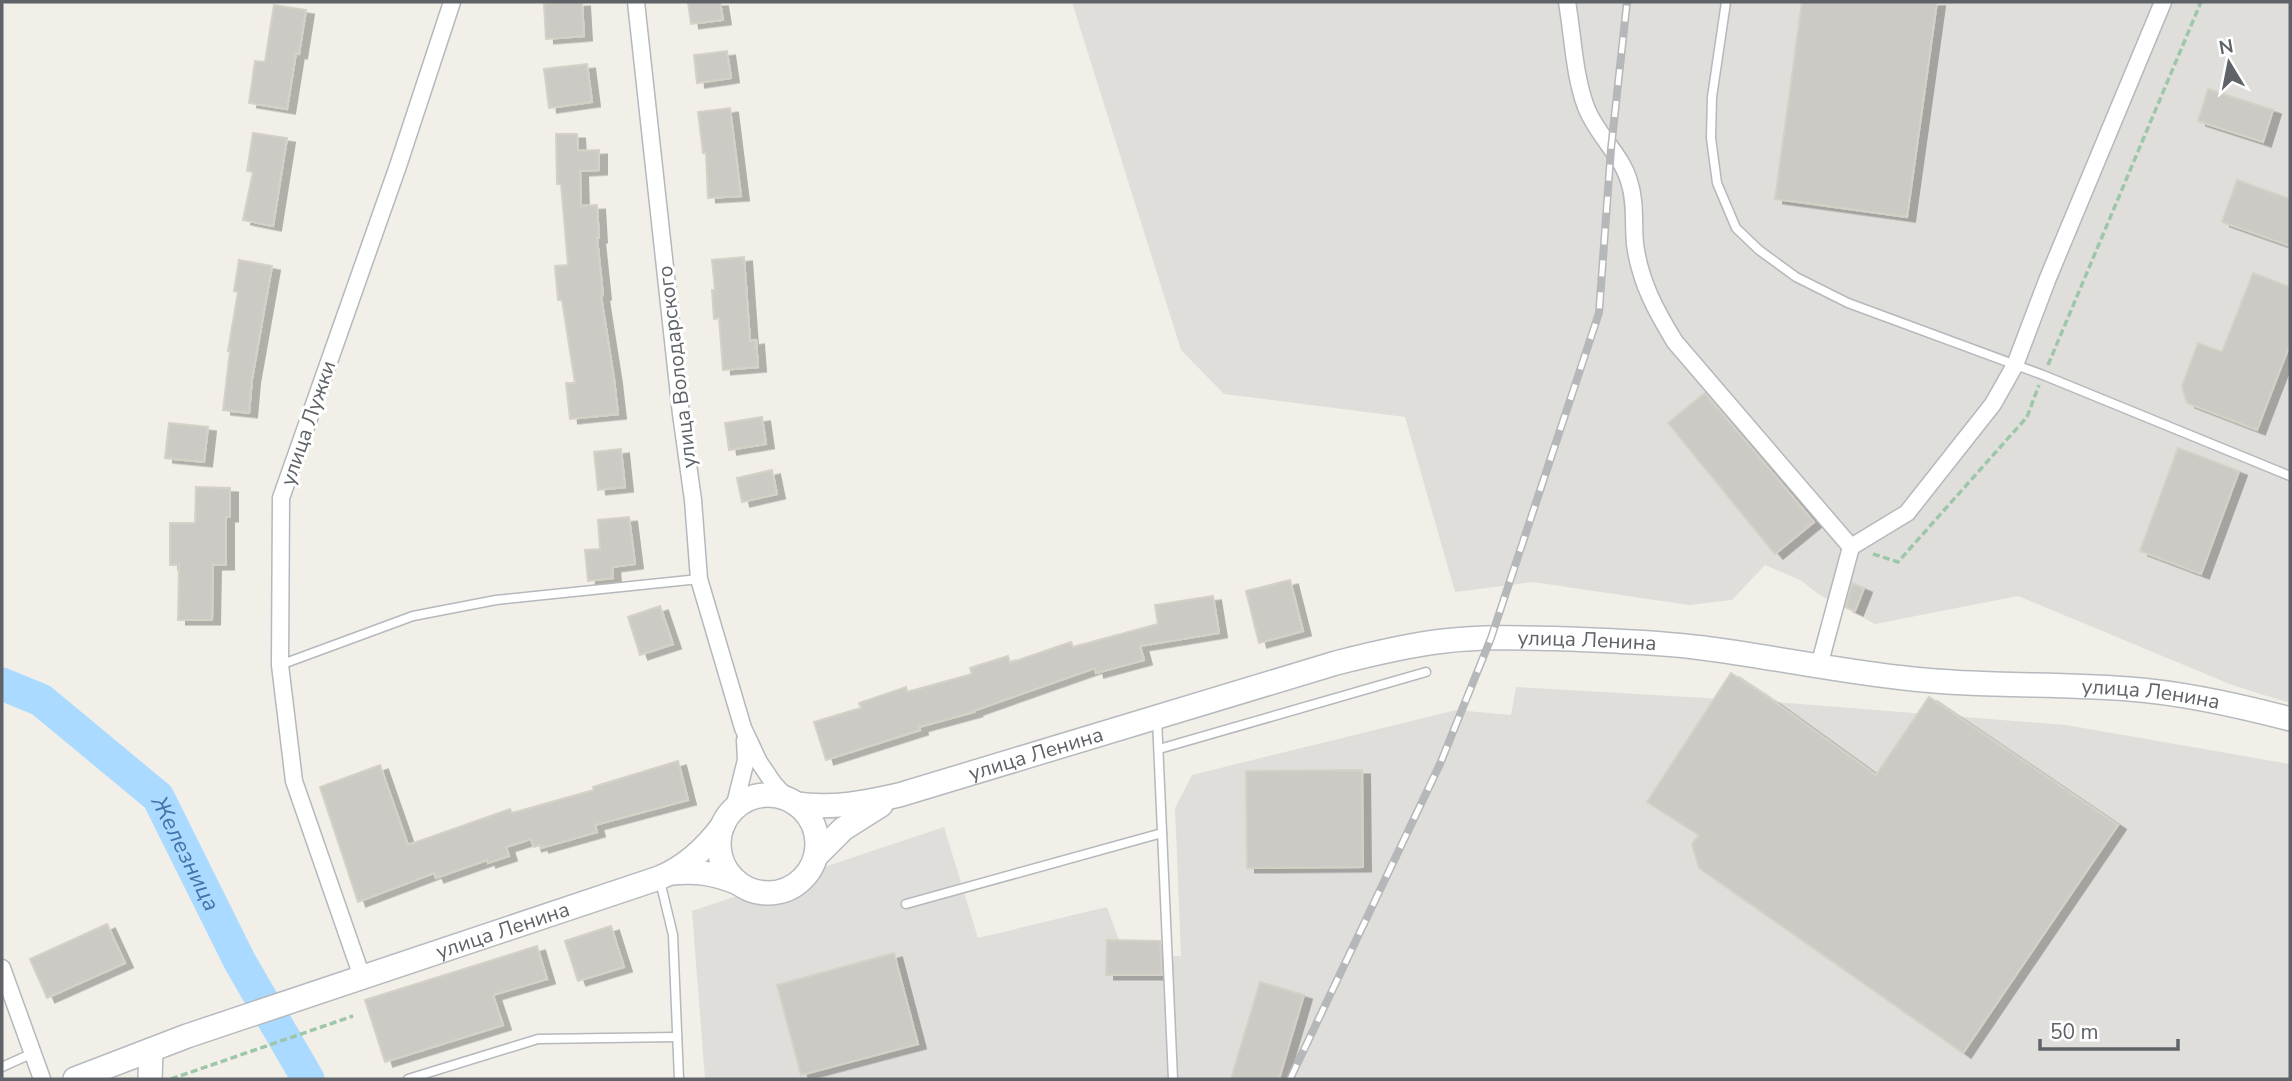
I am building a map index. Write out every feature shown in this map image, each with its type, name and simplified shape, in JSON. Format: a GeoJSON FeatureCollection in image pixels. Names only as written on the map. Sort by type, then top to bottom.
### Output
{"type":"FeatureCollection","features":[{"type":"Feature","properties":{"kind":"street","name":"улица Лужки"},"geometry":{"type":"LineString","coordinates":[[362,977],[294,780],[280,665],[281,498],[398,166],[452,2]]}},
{"type":"Feature","properties":{"kind":"street","name":"улица Володарского"},"geometry":{"type":"LineString","coordinates":[[636,2],[693,500],[699,579],[743,728]]}},
{"type":"Feature","properties":{"kind":"street"},"geometry":{"type":"LineString","coordinates":[[1567,2],[1581,89],[1587,109],[1629,178],[1635,202],[1635,242],[1640,274],[1652,304],[1675,342],[1851,547]]}},
{"type":"Feature","properties":{"kind":"street"},"geometry":{"type":"LineString","coordinates":[[1819,666],[1851,547],[1907,513],[1993,404],[2015,365],[2048,278],[2163,2]]}},
{"type":"Feature","properties":{"kind":"street","name":"улица Ленина"},"geometry":{"type":"LineString","coordinates":[[899,795],[1346,660],[1445,641],[1504,638],[1646,642],[1954,683],[2165,692],[2213,700],[2290,719]]}},
{"type":"Feature","properties":{"kind":"street"},"geometry":{"type":"LineString","coordinates":[[665,875],[698,871],[715,873],[752,891],[769,893],[785,891],[799,883],[810,871],[818,841],[814,826],[807,814],[792,801],[759,762],[743,728]]}},
{"type":"Feature","properties":{"kind":"street"},"geometry":{"type":"LineString","coordinates":[[738,883],[727,871],[720,857],[719,840],[746,760],[743,728]]}},
{"type":"Feature","properties":{"kind":"street"},"geometry":{"type":"LineString","coordinates":[[665,875],[710,843],[729,816],[746,800],[773,795],[820,807],[843,806],[899,795]]}},
{"type":"Feature","properties":{"kind":"street"},"geometry":{"type":"LineString","coordinates":[[816,856],[852,822],[899,795]]}},
{"type":"Feature","properties":{"kind":"street","name":"улица Ленина"},"geometry":{"type":"LineString","coordinates":[[86,1077],[187,1036],[665,875]]}},
{"type":"Feature","properties":{"kind":"street"},"geometry":{"type":"LineString","coordinates":[[2,968],[42,1079]]}},
{"type":"Feature","properties":{"kind":"street"},"geometry":{"type":"LineString","coordinates":[[150,1079],[151,1050]]}},
{"type":"Feature","properties":{"kind":"lane"},"geometry":{"type":"LineString","coordinates":[[1726,2],[1712,97],[1711,138],[1717,183],[1736,228],[1759,250],[1796,277],[1848,303],[2015,365],[2290,476]]}},
{"type":"Feature","properties":{"kind":"lane"},"geometry":{"type":"LineString","coordinates":[[280,665],[413,616],[496,600],[699,579]]}},
{"type":"Feature","properties":{"kind":"lane"},"geometry":{"type":"LineString","coordinates":[[1158,749],[1426,672]]}},
{"type":"Feature","properties":{"kind":"lane"},"geometry":{"type":"LineString","coordinates":[[1157,717],[1172,1079]]}},
{"type":"Feature","properties":{"kind":"lane"},"geometry":{"type":"LineString","coordinates":[[906,904],[1162,834]]}},
{"type":"Feature","properties":{"kind":"lane"},"geometry":{"type":"LineString","coordinates":[[665,875],[673,935],[679,1079]]}},
{"type":"Feature","properties":{"kind":"lane"},"geometry":{"type":"LineString","coordinates":[[408,1079],[538,1039],[677,1037]]}},
{"type":"Feature","properties":{"kind":"lane"},"geometry":{"type":"LineString","coordinates":[[2,1067],[33,1053]]}},
{"type":"Feature","properties":{"kind":"path"},"geometry":{"type":"LineString","coordinates":[[171,1079],[353,1016]]}},
{"type":"Feature","properties":{"kind":"shaded area"},"geometry":{"type":"Polygon","coordinates":[[[1072,2],[2290,2],[2290,703],[2232,685],[2018,596],[1875,624],[1818,594],[1802,581],[1765,565],[1732,600],[1689,605],[1533,582],[1455,592],[1405,417],[1224,394],[1181,350],[1072,2]]]}},
{"type":"Feature","properties":{"kind":"shaded area"},"geometry":{"type":"Polygon","coordinates":[[[1516,687],[1775,702],[2066,725],[2290,764],[2290,1079],[705,1079],[692,911],[944,827],[978,938],[1107,907],[1126,959],[1181,956],[1175,808],[1192,775],[1456,710],[1511,715],[1516,687]]]}},
{"type":"Feature","properties":{"kind":"building"},"geometry":{"type":"Polygon","coordinates":[[[582,2],[584,36],[546,39],[544,4],[582,2]]]}},
{"type":"Feature","properties":{"kind":"building"},"geometry":{"type":"Polygon","coordinates":[[[688,2],[720,2],[723,20],[691,24],[688,2]]]}},
{"type":"Feature","properties":{"kind":"building"},"geometry":{"type":"Polygon","coordinates":[[[1802,2],[1937,2],[1907,217],[1775,199],[1802,2]]]}},
{"type":"Feature","properties":{"kind":"building"},"geometry":{"type":"Polygon","coordinates":[[[274,5],[306,10],[287,109],[249,103],[255,61],[265,62],[274,5]]]}},
{"type":"Feature","properties":{"kind":"building"},"geometry":{"type":"Polygon","coordinates":[[[727,51],[731,78],[697,83],[694,55],[727,51]]]}},
{"type":"Feature","properties":{"kind":"building"},"geometry":{"type":"Polygon","coordinates":[[[587,64],[592,102],[549,108],[544,69],[587,64]]]}},
{"type":"Feature","properties":{"kind":"building"},"geometry":{"type":"Polygon","coordinates":[[[2208,89],[2273,110],[2263,142],[2198,121],[2208,89]]]}},
{"type":"Feature","properties":{"kind":"building"},"geometry":{"type":"Polygon","coordinates":[[[730,108],[741,196],[708,198],[706,153],[703,153],[698,112],[730,108]]]}},
{"type":"Feature","properties":{"kind":"building"},"geometry":{"type":"Polygon","coordinates":[[[253,133],[287,138],[273,226],[243,220],[253,172],[247,171],[253,133]]]}},
{"type":"Feature","properties":{"kind":"building"},"geometry":{"type":"Polygon","coordinates":[[[556,134],[577,134],[578,151],[599,150],[599,170],[580,171],[581,206],[597,205],[601,296],[618,414],[570,419],[566,383],[575,383],[562,300],[558,300],[555,266],[568,265],[561,184],[557,184],[556,134]]]}},
{"type":"Feature","properties":{"kind":"building"},"geometry":{"type":"Polygon","coordinates":[[[2237,180],[2290,199],[2290,246],[2222,222],[2237,180]]]}},
{"type":"Feature","properties":{"kind":"building"},"geometry":{"type":"Polygon","coordinates":[[[744,257],[750,341],[756,340],[758,367],[723,370],[719,318],[714,319],[712,260],[744,257]]]}},
{"type":"Feature","properties":{"kind":"building"},"geometry":{"type":"Polygon","coordinates":[[[239,260],[272,266],[252,379],[249,413],[223,410],[228,351],[238,292],[234,291],[239,260]]]}},
{"type":"Feature","properties":{"kind":"building"},"geometry":{"type":"Polygon","coordinates":[[[2253,273],[2290,287],[2290,344],[2257,430],[2187,403],[2182,386],[2198,343],[2222,352],[2253,273]]]}},
{"type":"Feature","properties":{"kind":"building"},"geometry":{"type":"Polygon","coordinates":[[[1705,393],[1814,522],[1775,554],[1668,423],[1705,393]]]}},
{"type":"Feature","properties":{"kind":"building"},"geometry":{"type":"Polygon","coordinates":[[[762,417],[766,444],[729,450],[725,423],[762,417]]]}},
{"type":"Feature","properties":{"kind":"building"},"geometry":{"type":"Polygon","coordinates":[[[169,423],[208,427],[204,462],[165,458],[169,423]]]}},
{"type":"Feature","properties":{"kind":"building"},"geometry":{"type":"Polygon","coordinates":[[[2178,448],[2239,471],[2201,574],[2140,551],[2178,448]]]}},
{"type":"Feature","properties":{"kind":"building"},"geometry":{"type":"Polygon","coordinates":[[[621,449],[625,487],[598,490],[594,452],[621,449]]]}},
{"type":"Feature","properties":{"kind":"building"},"geometry":{"type":"Polygon","coordinates":[[[772,470],[777,494],[742,502],[737,478],[772,470]]]}},
{"type":"Feature","properties":{"kind":"building"},"geometry":{"type":"Polygon","coordinates":[[[196,487],[230,488],[230,517],[226,517],[226,565],[213,565],[212,620],[178,620],[179,565],[170,565],[170,523],[195,523],[196,487]]]}},
{"type":"Feature","properties":{"kind":"building"},"geometry":{"type":"Polygon","coordinates":[[[629,517],[635,564],[612,567],[613,578],[588,581],[585,550],[600,549],[598,520],[629,517]]]}},
{"type":"Feature","properties":{"kind":"building"},"geometry":{"type":"Polygon","coordinates":[[[1290,580],[1303,631],[1259,643],[1246,591],[1290,580]]]}},
{"type":"Feature","properties":{"kind":"building"},"geometry":{"type":"Polygon","coordinates":[[[1852,583],[1864,588],[1855,611],[1846,607],[1852,583]]]}},
{"type":"Feature","properties":{"kind":"building"},"geometry":{"type":"Polygon","coordinates":[[[1213,596],[1219,633],[1140,646],[1144,660],[1096,673],[1095,668],[974,712],[919,727],[920,730],[826,760],[814,722],[861,708],[859,703],[906,687],[907,692],[972,674],[970,668],[1008,656],[1010,663],[1071,642],[1073,647],[1158,624],[1155,605],[1213,596]]]}},
{"type":"Feature","properties":{"kind":"building"},"geometry":{"type":"Polygon","coordinates":[[[660,606],[673,644],[640,655],[628,617],[660,606]]]}},
{"type":"Feature","properties":{"kind":"building"},"geometry":{"type":"Polygon","coordinates":[[[1731,673],[1876,775],[1929,697],[2118,825],[1963,1053],[1699,868],[1692,844],[1699,835],[1647,802],[1731,673]]]}},
{"type":"Feature","properties":{"kind":"building"},"geometry":{"type":"Polygon","coordinates":[[[678,761],[688,800],[595,825],[597,832],[541,848],[540,845],[534,847],[531,839],[506,847],[509,856],[488,863],[487,860],[436,878],[434,873],[358,902],[320,787],[380,765],[408,845],[510,809],[512,813],[594,790],[593,787],[678,761]]]}},
{"type":"Feature","properties":{"kind":"building"},"geometry":{"type":"Polygon","coordinates":[[[1362,770],[1363,867],[1247,868],[1246,771],[1362,770]]]}},
{"type":"Feature","properties":{"kind":"building"},"geometry":{"type":"Polygon","coordinates":[[[107,924],[125,963],[47,998],[30,959],[107,924]]]}},
{"type":"Feature","properties":{"kind":"building"},"geometry":{"type":"Polygon","coordinates":[[[611,926],[624,967],[578,981],[565,941],[611,926]]]}},
{"type":"Feature","properties":{"kind":"building"},"geometry":{"type":"Polygon","coordinates":[[[1107,940],[1160,941],[1162,975],[1106,975],[1107,940]]]}},
{"type":"Feature","properties":{"kind":"building"},"geometry":{"type":"Polygon","coordinates":[[[537,946],[547,979],[493,995],[503,1025],[385,1062],[365,1000],[537,946]]]}},
{"type":"Feature","properties":{"kind":"building"},"geometry":{"type":"Polygon","coordinates":[[[894,953],[918,1044],[801,1075],[777,985],[894,953]]]}},
{"type":"Feature","properties":{"kind":"building"},"geometry":{"type":"Polygon","coordinates":[[[1260,982],[1304,995],[1279,1079],[1231,1079],[1260,982]]]}},
{"type":"Feature","properties":{"kind":"waterway","name":"Железница"},"geometry":{"type":"LineString","coordinates":[[2,684],[41,700],[158,797],[240,962],[308,1079]]}},
{"type":"Feature","properties":{"kind":"railway"},"geometry":{"type":"LineString","coordinates":[[1290,1079],[1440,764],[1491,638],[1599,313],[1611,149],[1627,2]]}}]}
